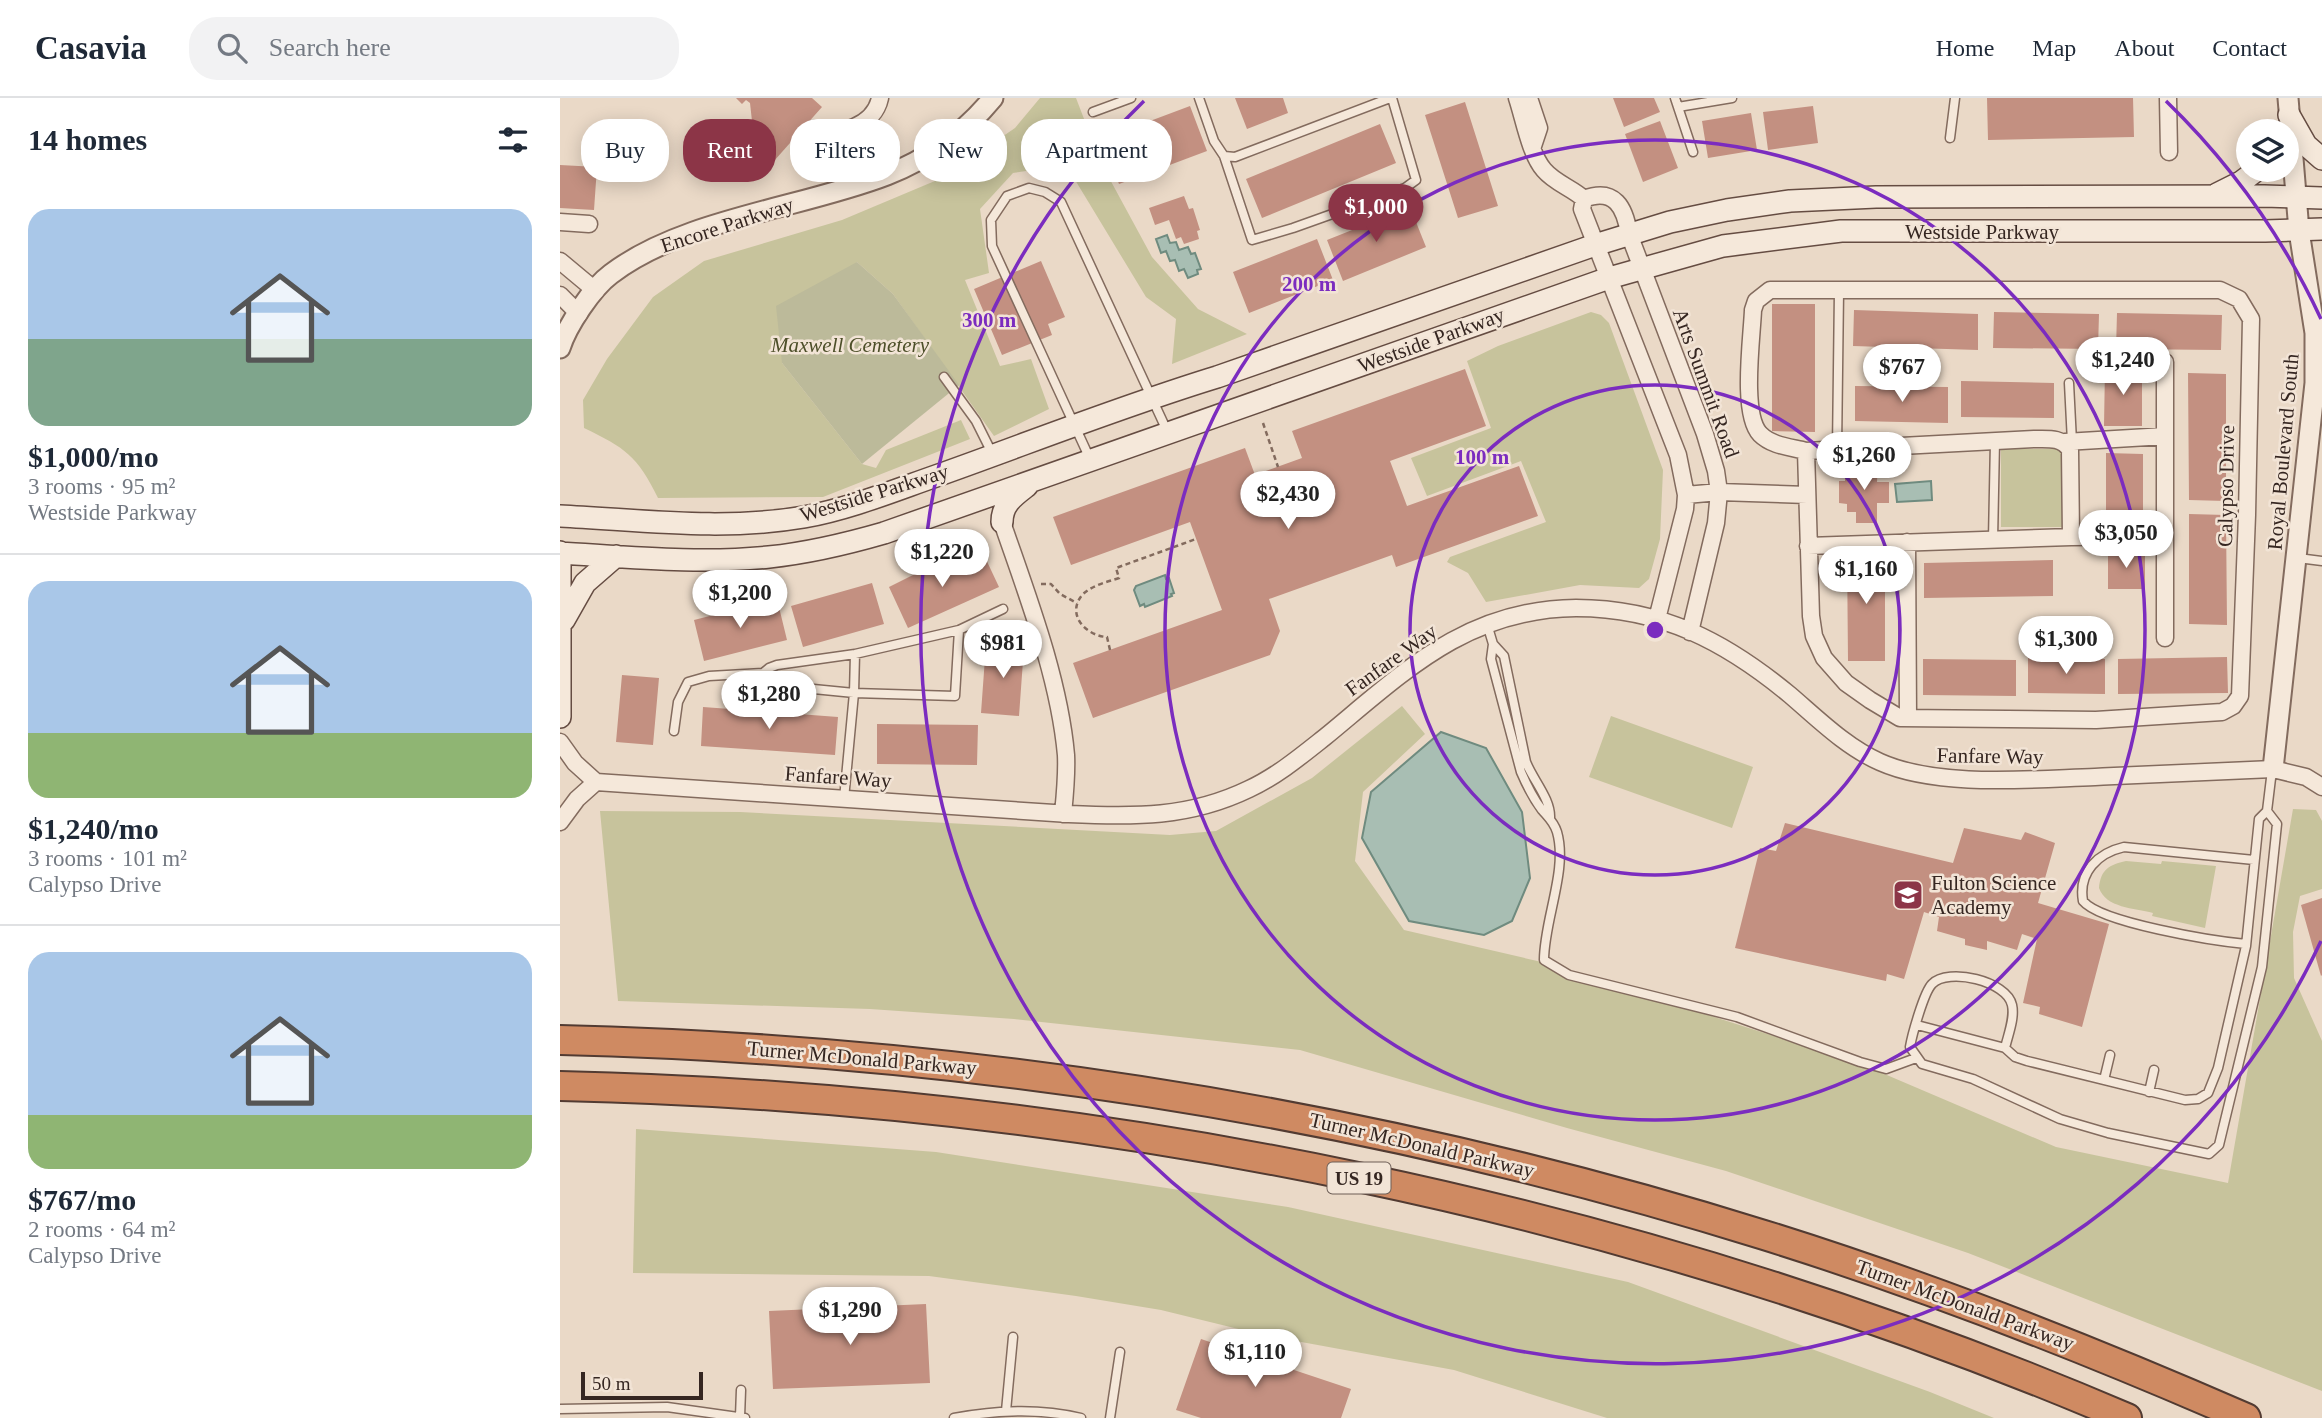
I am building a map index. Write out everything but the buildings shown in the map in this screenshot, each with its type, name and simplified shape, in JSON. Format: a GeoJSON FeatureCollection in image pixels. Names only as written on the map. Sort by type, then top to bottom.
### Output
{"type":"FeatureCollection","features":[{"type":"Feature","properties":{"kind":"highway","name":"Turner McDonald Parkway"},"geometry":{"type":"LineString","coordinates":[[560,1040],[794,1051],[971,1067],[1159,1093],[1328,1123],[1414,1142],[1677,1209],[1840,1259],[2031,1329],[2246,1418]]}},
{"type":"Feature","properties":{"kind":"highway","name":"US 19"},"geometry":{"type":"LineString","coordinates":[[560,1086],[789,1097],[1039,1122],[1224,1151],[1405,1187],[1666,1253],[1747,1278],[1937,1343],[2127,1418]]}},
{"type":"Feature","properties":{"kind":"main road"},"geometry":{"type":"LineString","coordinates":[[2287,112],[2306,145],[2322,159]]}},
{"type":"Feature","properties":{"kind":"main road"},"geometry":{"type":"LineString","coordinates":[[2210,196],[2241,182]]}},
{"type":"Feature","properties":{"kind":"main road","name":"Westside Parkway"},"geometry":{"type":"LineString","coordinates":[[560,516],[709,525],[777,521],[833,511],[993,456],[1153,396],[1217,377],[1595,245],[1700,215],[1815,199],[2210,196],[2322,198]]}},
{"type":"Feature","properties":{"kind":"main road","name":"Westside Parkway"},"geometry":{"type":"LineString","coordinates":[[560,552],[708,560],[794,554],[836,546],[884,533],[1609,278],[1723,246],[1841,231],[2322,229]]}},
{"type":"Feature","properties":{"kind":"main road"},"geometry":{"type":"LineString","coordinates":[[963,504],[982,509],[1002,522],[1006,505],[1043,476]]}},
{"type":"Feature","properties":{"kind":"main road"},"geometry":{"type":"LineString","coordinates":[[560,552],[560,717]]}},
{"type":"Feature","properties":{"kind":"main road"},"geometry":{"type":"LineString","coordinates":[[561,625],[585,583],[616,555]]}},
{"type":"Feature","properties":{"kind":"street"},"geometry":{"type":"LineString","coordinates":[[866,119],[879,104],[880,98]]}},
{"type":"Feature","properties":{"kind":"street","name":"Encore Parkway"},"geometry":{"type":"LineString","coordinates":[[560,348],[579,314],[610,275],[643,254],[674,241],[887,175],[930,154],[974,122],[993,98]]}},
{"type":"Feature","properties":{"kind":"street"},"geometry":{"type":"LineString","coordinates":[[1517,98],[1544,170],[1584,199],[1582,209],[1595,245],[1678,455],[1686,495],[1682,527],[1657,619]]}},
{"type":"Feature","properties":{"kind":"street"},"geometry":{"type":"LineString","coordinates":[[1529,98],[1539,128],[1533,146]]}},
{"type":"Feature","properties":{"kind":"street"},"geometry":{"type":"LineString","coordinates":[[2168,98],[2169,152]]}},
{"type":"Feature","properties":{"kind":"street","name":"Royal Boulevard South"},"geometry":{"type":"LineString","coordinates":[[2273,769],[2298,558],[2316,354],[2311,300],[2299,231],[2287,112]]}},
{"type":"Feature","properties":{"kind":"street","name":"Arts Summit Road"},"geometry":{"type":"LineString","coordinates":[[1584,199],[1595,195],[1607,196],[1619,204],[1626,216],[1629,234],[1711,452],[1719,492],[1716,523],[1690,632]]}},
{"type":"Feature","properties":{"kind":"street"},"geometry":{"type":"LineString","coordinates":[[560,222],[589,224]]}},
{"type":"Feature","properties":{"kind":"street"},"geometry":{"type":"LineString","coordinates":[[560,261],[596,291]]}},
{"type":"Feature","properties":{"kind":"street","name":"Calypso Drive"},"geometry":{"type":"LineString","coordinates":[[1770,290],[1839,291],[2220,290],[2239,299],[2251,319],[2240,696],[2233,706],[2211,714],[2096,720],[1900,718],[1846,683],[1824,658],[1814,636],[1811,616],[1806,451],[1771,442],[1759,432],[1751,412],[1750,394],[1752,310],[1756,301],[1770,290]]}},
{"type":"Feature","properties":{"kind":"street"},"geometry":{"type":"LineString","coordinates":[[560,295],[579,314]]}},
{"type":"Feature","properties":{"kind":"street"},"geometry":{"type":"LineString","coordinates":[[2165,362],[2165,638]]}},
{"type":"Feature","properties":{"kind":"street"},"geometry":{"type":"LineString","coordinates":[[1806,451],[2034,439],[2069,442],[2165,436]]}},
{"type":"Feature","properties":{"kind":"street"},"geometry":{"type":"LineString","coordinates":[[2069,442],[2071,537]]}},
{"type":"Feature","properties":{"kind":"street"},"geometry":{"type":"LineString","coordinates":[[1686,495],[1719,492],[1807,495]]}},
{"type":"Feature","properties":{"kind":"street"},"geometry":{"type":"LineString","coordinates":[[1002,522],[1038,626],[1062,730],[1066,783],[1063,814]]}},
{"type":"Feature","properties":{"kind":"street"},"geometry":{"type":"LineString","coordinates":[[1808,546],[2165,536]]}},
{"type":"Feature","properties":{"kind":"street"},"geometry":{"type":"LineString","coordinates":[[1907,542],[1908,718]]}},
{"type":"Feature","properties":{"kind":"street","name":"Fanfare Way"},"geometry":{"type":"LineString","coordinates":[[596,782],[1063,814],[1143,817],[1171,814],[1217,802],[1251,789],[1293,763],[1421,659],[1487,624],[1522,614],[1575,608],[1601,609],[1657,619],[1714,641],[1738,654],[1841,738],[1879,762],[1911,772],[1944,779],[2051,778],[2273,769],[2321,784]]}},
{"type":"Feature","properties":{"kind":"street"},"geometry":{"type":"LineString","coordinates":[[560,742],[575,763],[596,782],[577,799],[560,822]]}},
{"type":"Feature","properties":{"kind":"lane"},"geometry":{"type":"LineString","coordinates":[[1093,111],[1131,98]]}},
{"type":"Feature","properties":{"kind":"lane"},"geometry":{"type":"LineString","coordinates":[[1199,98],[1214,141],[1224,156],[1252,240],[1405,188],[1416,180],[1391,98],[1235,157],[1224,156]]}},
{"type":"Feature","properties":{"kind":"lane"},"geometry":{"type":"LineString","coordinates":[[1693,152],[1677,102],[1732,98]]}},
{"type":"Feature","properties":{"kind":"lane"},"geometry":{"type":"LineString","coordinates":[[1950,138],[1955,98]]}},
{"type":"Feature","properties":{"kind":"lane"},"geometry":{"type":"LineString","coordinates":[[1090,460],[992,246],[991,220],[1007,196],[1029,188],[1045,192],[1061,202],[1168,433]]}},
{"type":"Feature","properties":{"kind":"lane"},"geometry":{"type":"LineString","coordinates":[[1837,450],[1839,291]]}},
{"type":"Feature","properties":{"kind":"lane"},"geometry":{"type":"LineString","coordinates":[[944,377],[976,421],[993,456]]}},
{"type":"Feature","properties":{"kind":"lane"},"geometry":{"type":"LineString","coordinates":[[2068,383],[2069,442]]}},
{"type":"Feature","properties":{"kind":"lane"},"geometry":{"type":"LineString","coordinates":[[1993,540],[1995,441]]}},
{"type":"Feature","properties":{"kind":"lane"},"geometry":{"type":"LineString","coordinates":[[2298,558],[2322,561]]}},
{"type":"Feature","properties":{"kind":"lane"},"geometry":{"type":"LineString","coordinates":[[674,731],[678,702],[688,682],[709,676],[764,673],[777,665],[855,654],[959,630],[1003,609]]}},
{"type":"Feature","properties":{"kind":"lane"},"geometry":{"type":"LineString","coordinates":[[1487,624],[1493,644],[1491,659],[1521,772],[1557,833],[1559,866],[1544,942],[1544,960],[1569,975],[1737,1017],[1886,1069],[1916,1058]]}},
{"type":"Feature","properties":{"kind":"lane"},"geometry":{"type":"LineString","coordinates":[[764,673],[765,681],[773,685],[854,693],[955,696],[959,630]]}},
{"type":"Feature","properties":{"kind":"lane"},"geometry":{"type":"LineString","coordinates":[[844,799],[855,654]]}},
{"type":"Feature","properties":{"kind":"lane"},"geometry":{"type":"LineString","coordinates":[[1917,1025],[2005,1048],[2015,1057],[2027,1061],[2149,1092],[2185,1100],[2198,1099],[2208,1093],[2229,1026],[2246,944],[2259,819],[2267,811],[2273,769]]}},
{"type":"Feature","properties":{"kind":"lane"},"geometry":{"type":"LineString","coordinates":[[2005,1048],[2012,1005],[2004,991],[1987,983],[1953,975],[1934,982],[1926,993],[1910,1046],[1922,1064],[1973,1079],[2060,1119],[2176,1149],[2209,1154],[2214,1152],[2219,1145],[2262,967],[2277,824],[2267,811]]}},
{"type":"Feature","properties":{"kind":"lane"},"geometry":{"type":"LineString","coordinates":[[2246,944],[2208,940],[2094,911],[2083,901],[2082,886],[2087,872],[2098,858],[2124,847],[2254,860]]}},
{"type":"Feature","properties":{"kind":"lane"},"geometry":{"type":"LineString","coordinates":[[2104,1080],[2110,1055]]}},
{"type":"Feature","properties":{"kind":"lane"},"geometry":{"type":"LineString","coordinates":[[2149,1092],[2154,1070]]}},
{"type":"Feature","properties":{"kind":"lane"},"geometry":{"type":"LineString","coordinates":[[1006,1411],[1013,1337]]}},
{"type":"Feature","properties":{"kind":"lane"},"geometry":{"type":"LineString","coordinates":[[1110,1418],[1120,1352]]}},
{"type":"Feature","properties":{"kind":"lane"},"geometry":{"type":"LineString","coordinates":[[560,1409],[667,1407],[743,1417],[741,1390]]}},
{"type":"Feature","properties":{"kind":"lane"},"geometry":{"type":"LineString","coordinates":[[954,1418],[1006,1411],[1081,1418]]}},
{"type":"Feature","properties":{"kind":"path"},"geometry":{"type":"LineString","coordinates":[[1263,423],[1278,467]]}},
{"type":"Feature","properties":{"kind":"path"},"geometry":{"type":"LineString","coordinates":[[1110,650],[1107,637],[1092,635],[1082,628],[1076,612],[1077,603],[1092,587],[1119,578],[1116,568],[1196,539]]}},
{"type":"Feature","properties":{"kind":"path"},"geometry":{"type":"LineString","coordinates":[[1037,585],[1046,582],[1051,584],[1077,603]]}},
{"type":"Feature","properties":{"kind":"shaded area"},"geometry":{"type":"Polygon","coordinates":[[[1040,98],[1076,98],[1084,119],[1022,119],[1040,98]]]}},
{"type":"Feature","properties":{"kind":"shaded area"},"geometry":{"type":"Polygon","coordinates":[[[1021,121],[1021,172],[1013,173],[1007,180],[1007,133],[1021,121]]]}},
{"type":"Feature","properties":{"kind":"shaded area"},"geometry":{"type":"Polygon","coordinates":[[[932,182],[1005,182],[980,209],[989,273],[965,280],[1000,366],[1031,359],[1049,409],[994,436],[893,294],[857,262],[782,363],[862,464],[876,468],[886,450],[961,420],[970,439],[823,497],[658,498],[643,472],[628,454],[584,428],[583,400],[607,359],[653,297],[704,261],[842,220],[932,182]]]}},
{"type":"Feature","properties":{"kind":"shaded area"},"geometry":{"type":"Polygon","coordinates":[[[1076,182],[1111,182],[1152,257],[1198,309],[1247,334],[1172,364],[1176,319],[1146,297],[1076,182]]]}},
{"type":"Feature","properties":{"kind":"shaded area"},"geometry":{"type":"Polygon","coordinates":[[[1167,235],[1170,243],[1176,242],[1179,250],[1188,247],[1191,254],[1195,253],[1201,269],[1197,270],[1198,274],[1188,278],[1184,269],[1179,271],[1175,260],[1170,261],[1166,251],[1161,253],[1156,239],[1167,235]]]}},
{"type":"Feature","properties":{"kind":"shaded area"},"geometry":{"type":"Polygon","coordinates":[[[1591,312],[1601,315],[1609,323],[1663,470],[1660,539],[1649,579],[1639,588],[1580,585],[1486,602],[1468,573],[1447,562],[1450,557],[1546,522],[1521,461],[1427,496],[1411,458],[1491,428],[1467,361],[1498,346],[1591,312]]]}},
{"type":"Feature","properties":{"kind":"shaded area"},"geometry":{"type":"Polygon","coordinates":[[[2001,449],[2062,449],[2062,527],[2001,527],[2001,449]]]}},
{"type":"Feature","properties":{"kind":"shaded area"},"geometry":{"type":"Polygon","coordinates":[[[1931,481],[1932,500],[1897,502],[1895,484],[1931,481]]]}},
{"type":"Feature","properties":{"kind":"shaded area"},"geometry":{"type":"Polygon","coordinates":[[[1165,575],[1166,579],[1169,578],[1174,593],[1172,596],[1145,607],[1144,604],[1140,606],[1134,590],[1136,586],[1165,575]]]}},
{"type":"Feature","properties":{"kind":"shaded area"},"geometry":{"type":"Polygon","coordinates":[[[1402,706],[1425,734],[1363,792],[1355,861],[1404,930],[1546,963],[1861,1064],[2056,1147],[2228,1183],[2293,809],[2316,810],[2322,821],[2322,889],[2300,896],[2293,932],[2294,978],[2322,1041],[2322,1391],[1968,1253],[1726,1171],[1300,1050],[1014,1019],[870,1009],[618,1001],[600,811],[740,812],[1170,835],[1216,831],[1312,778],[1402,706]]]}},
{"type":"Feature","properties":{"kind":"shaded area"},"geometry":{"type":"Polygon","coordinates":[[[1611,716],[1753,767],[1732,828],[1589,777],[1611,716]]]}},
{"type":"Feature","properties":{"kind":"shaded area"},"geometry":{"type":"Polygon","coordinates":[[[1441,732],[1486,748],[1522,812],[1530,878],[1512,921],[1484,935],[1409,921],[1362,838],[1371,792],[1441,732]]]}},
{"type":"Feature","properties":{"kind":"shaded area"},"geometry":{"type":"Polygon","coordinates":[[[2126,861],[2216,866],[2205,928],[2152,916],[2153,913],[2108,900],[2099,888],[2102,876],[2111,866],[2126,861]]]}},
{"type":"Feature","properties":{"kind":"shaded area"},"geometry":{"type":"Polygon","coordinates":[[[636,1129],[936,1152],[1288,1207],[1628,1282],[1994,1418],[1607,1418],[1454,1370],[1263,1335],[1161,1310],[1076,1296],[929,1276],[633,1273],[636,1129]]]}},
{"type":"Feature","properties":{"kind":"green space","name":"Maxwell Cemetery"},"geometry":{"type":"Polygon","coordinates":[[[857,262],[893,294],[959,385],[862,464],[782,363],[776,306],[857,262]]]}},
{"type":"Feature","properties":{"kind":"place","name":"Fulton Science Academy"},"geometry":{"type":"Point","coordinates":[1908,895]}}]}
